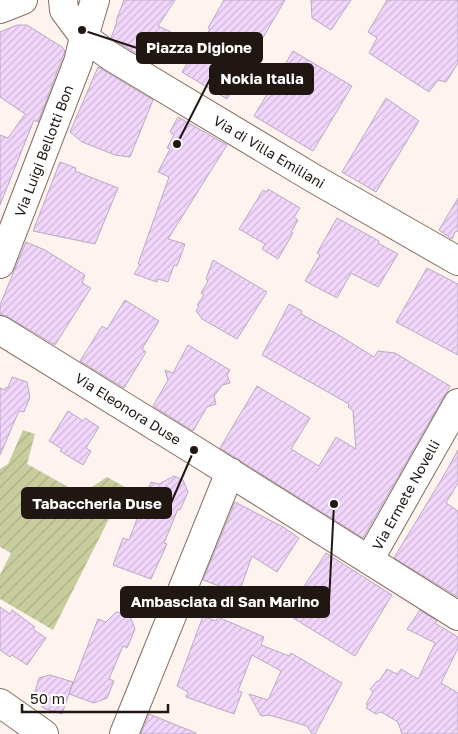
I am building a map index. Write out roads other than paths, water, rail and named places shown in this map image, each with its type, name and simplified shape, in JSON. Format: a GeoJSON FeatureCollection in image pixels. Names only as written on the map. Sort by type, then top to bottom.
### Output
{"type":"FeatureCollection","features":[{"type":"Feature","properties":{"kind":"street"},"geometry":{"type":"LineString","coordinates":[[0,9],[23,0]]}},
{"type":"Feature","properties":{"kind":"street","name":"Via di Villa Emiliani"},"geometry":{"type":"LineString","coordinates":[[63,0],[64,10],[84,37],[110,56],[279,158],[458,261]]}},
{"type":"Feature","properties":{"kind":"street","name":"Via Luigi Bellotti Bon"},"geometry":{"type":"LineString","coordinates":[[0,264],[78,62],[95,0]]}},
{"type":"Feature","properties":{"kind":"street","name":"Via Eleonora Duse"},"geometry":{"type":"LineString","coordinates":[[0,330],[458,616]]}},
{"type":"Feature","properties":{"kind":"street","name":"Via Ermete Novelli"},"geometry":{"type":"LineString","coordinates":[[369,560],[458,403]]}},
{"type":"Feature","properties":{"kind":"street"},"geometry":{"type":"LineString","coordinates":[[124,734],[230,472]]}},
{"type":"Feature","properties":{"kind":"street"},"geometry":{"type":"LineString","coordinates":[[0,703],[44,734]]}},
{"type":"Feature","properties":{"kind":"place","name":"Piazza Digione"},"geometry":{"type":"Point","coordinates":[82,30]}},
{"type":"Feature","properties":{"kind":"place","name":"Nokia Italia"},"geometry":{"type":"Point","coordinates":[177,144]}},
{"type":"Feature","properties":{"kind":"place","name":"Tabaccheria Duse"},"geometry":{"type":"Point","coordinates":[194,450]}},
{"type":"Feature","properties":{"kind":"place","name":"Ambasciata di San Marino"},"geometry":{"type":"Point","coordinates":[334,504]}}]}
